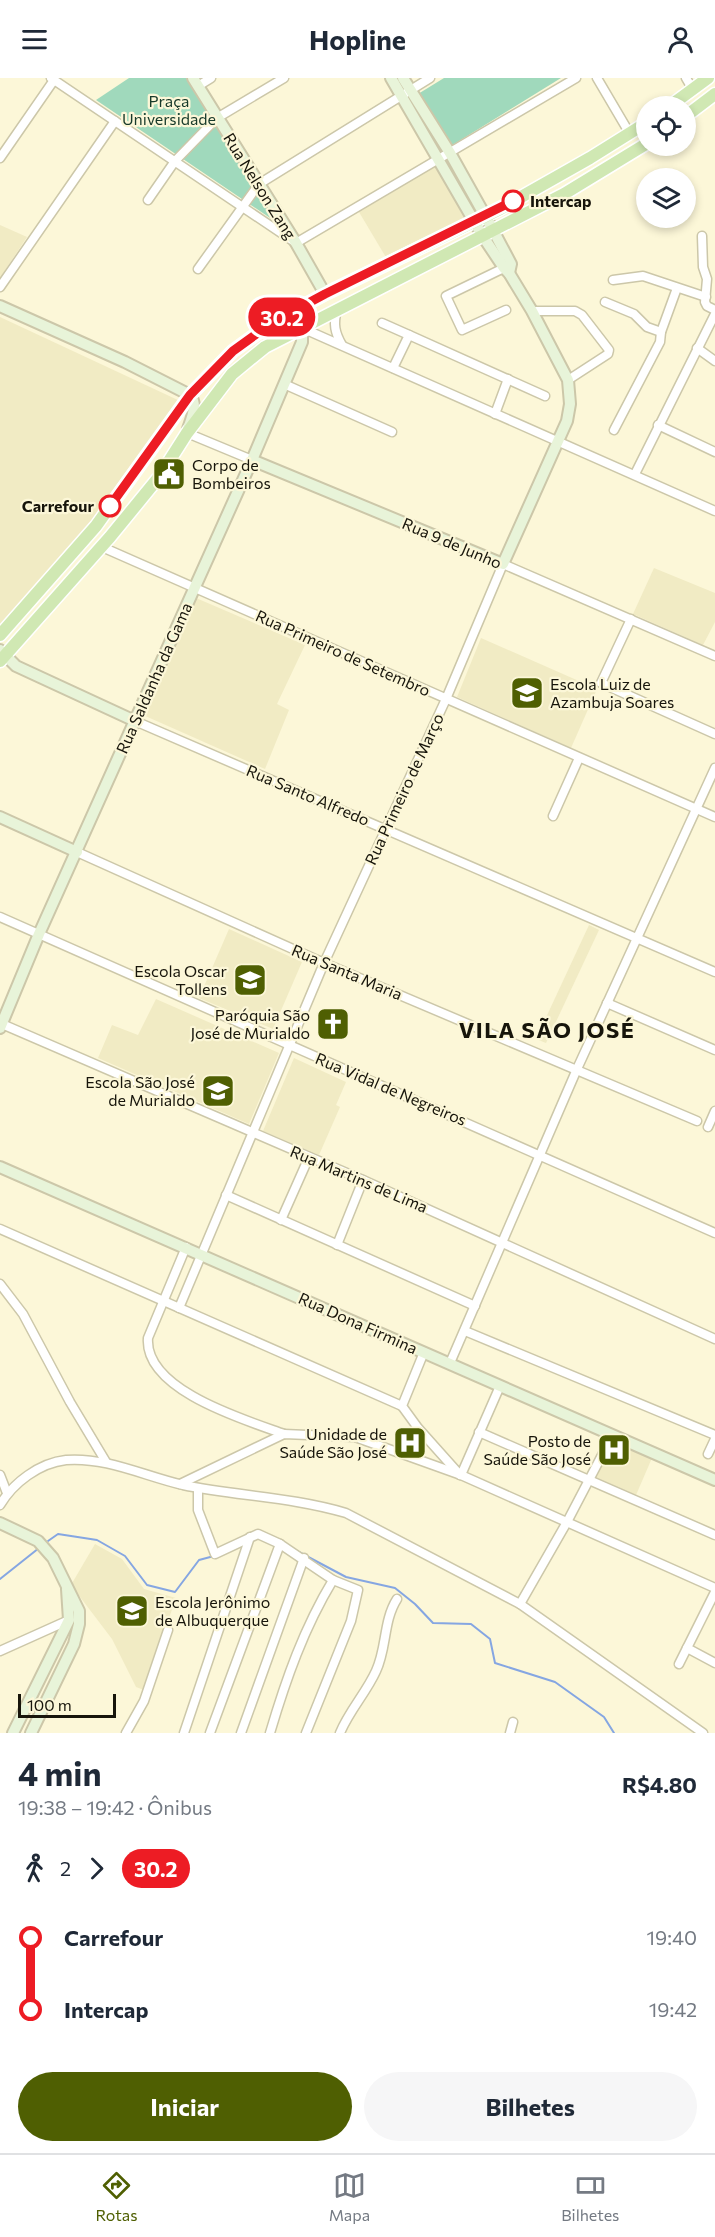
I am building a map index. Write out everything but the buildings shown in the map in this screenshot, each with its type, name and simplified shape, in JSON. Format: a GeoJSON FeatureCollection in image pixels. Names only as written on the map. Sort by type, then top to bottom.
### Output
{"type":"FeatureCollection","features":[{"type":"Feature","properties":{"kind":"main road"},"geometry":{"type":"LineString","coordinates":[[684,96],[708,78]]}},
{"type":"Feature","properties":{"kind":"main road"},"geometry":{"type":"LineString","coordinates":[[696,108],[715,94]]}},
{"type":"Feature","properties":{"kind":"main road"},"geometry":{"type":"LineString","coordinates":[[0,636],[96,526],[190,395],[233,351],[273,322],[555,179],[636,130]]}},
{"type":"Feature","properties":{"kind":"main road"},"geometry":{"type":"LineString","coordinates":[[1,656],[102,547],[159,477],[187,433],[232,374],[265,347],[488,233],[600,173],[636,150]]}},
{"type":"Feature","properties":{"kind":"street"},"geometry":{"type":"LineString","coordinates":[[195,82],[211,78]]}},
{"type":"Feature","properties":{"kind":"street"},"geometry":{"type":"LineString","coordinates":[[148,200],[175,161],[217,118],[284,78]]}},
{"type":"Feature","properties":{"kind":"street"},"geometry":{"type":"LineString","coordinates":[[391,78],[406,93],[450,153],[479,219]]}},
{"type":"Feature","properties":{"kind":"street"},"geometry":{"type":"LineString","coordinates":[[403,78],[406,93],[439,161],[479,219]]}},
{"type":"Feature","properties":{"kind":"street"},"geometry":{"type":"LineString","coordinates":[[198,269],[259,184],[430,78]]}},
{"type":"Feature","properties":{"kind":"street"},"geometry":{"type":"LineString","coordinates":[[0,158],[52,79],[296,243],[439,161],[576,78]]}},
{"type":"Feature","properties":{"kind":"street"},"geometry":{"type":"LineString","coordinates":[[597,78],[630,134]]}},
{"type":"Feature","properties":{"kind":"street"},"geometry":{"type":"LineString","coordinates":[[686,78],[693,90]]}},
{"type":"Feature","properties":{"kind":"street","name":"Rua Nelson Zang"},"geometry":{"type":"LineString","coordinates":[[195,82],[296,243],[325,294]]}},
{"type":"Feature","properties":{"kind":"street"},"geometry":{"type":"LineString","coordinates":[[0,287],[115,121]]}},
{"type":"Feature","properties":{"kind":"street","name":"Rua Primeiro de Março"},"geometry":{"type":"LineString","coordinates":[[179,1308],[324,963],[446,699],[556,441],[567,421],[570,404],[568,380],[532,311],[479,219]]}},
{"type":"Feature","properties":{"kind":"street"},"geometry":{"type":"LineString","coordinates":[[634,474],[713,311],[705,302],[707,279],[703,267],[702,236]]}},
{"type":"Feature","properties":{"kind":"street"},"geometry":{"type":"LineString","coordinates":[[506,310],[462,330],[446,298],[447,295],[508,268]]}},
{"type":"Feature","properties":{"kind":"street"},"geometry":{"type":"LineString","coordinates":[[613,280],[643,276],[706,297]]}},
{"type":"Feature","properties":{"kind":"street"},"geometry":{"type":"LineString","coordinates":[[614,430],[660,342],[661,332],[677,288]]}},
{"type":"Feature","properties":{"kind":"street"},"geometry":{"type":"LineString","coordinates":[[605,302],[634,314],[647,327],[661,332]]}},
{"type":"Feature","properties":{"kind":"street"},"geometry":{"type":"LineString","coordinates":[[0,306],[125,362],[190,395],[194,408],[187,433]]}},
{"type":"Feature","properties":{"kind":"street"},"geometry":{"type":"LineString","coordinates":[[337,310],[334,321],[336,335],[342,345]]}},
{"type":"Feature","properties":{"kind":"street"},"geometry":{"type":"LineString","coordinates":[[532,311],[575,311],[582,315],[609,350],[608,354],[568,380]]}},
{"type":"Feature","properties":{"kind":"street"},"geometry":{"type":"LineString","coordinates":[[381,322],[545,396]]}},
{"type":"Feature","properties":{"kind":"street"},"geometry":{"type":"LineString","coordinates":[[302,328],[715,511]]}},
{"type":"Feature","properties":{"kind":"street","name":"Rua Saldanha da Gama"},"geometry":{"type":"LineString","coordinates":[[0,1025],[252,460],[302,342],[302,328]]}},
{"type":"Feature","properties":{"kind":"street"},"geometry":{"type":"LineString","coordinates":[[393,368],[409,335]]}},
{"type":"Feature","properties":{"kind":"street"},"geometry":{"type":"LineString","coordinates":[[697,348],[715,361]]}},
{"type":"Feature","properties":{"kind":"street"},"geometry":{"type":"LineString","coordinates":[[495,414],[508,379]]}},
{"type":"Feature","properties":{"kind":"street"},"geometry":{"type":"LineString","coordinates":[[284,384],[392,432]]}},
{"type":"Feature","properties":{"kind":"street"},"geometry":{"type":"LineString","coordinates":[[658,425],[715,452]]}},
{"type":"Feature","properties":{"kind":"street","name":"Rua 9 de Junho"},"geometry":{"type":"LineString","coordinates":[[187,433],[503,564],[715,656]]}},
{"type":"Feature","properties":{"kind":"street","name":"Rua Primeiro de Setembro"},"geometry":{"type":"LineString","coordinates":[[102,547],[715,818]]}},
{"type":"Feature","properties":{"kind":"street"},"geometry":{"type":"LineString","coordinates":[[631,619],[602,683],[715,734]]}},
{"type":"Feature","properties":{"kind":"street","name":"Rua Santo Alfredo"},"geometry":{"type":"LineString","coordinates":[[1,656],[16,666],[135,721],[715,972]]}},
{"type":"Feature","properties":{"kind":"street"},"geometry":{"type":"LineString","coordinates":[[553,816],[579,758]]}},
{"type":"Feature","properties":{"kind":"street"},"geometry":{"type":"LineString","coordinates":[[450,1363],[539,1154],[694,809],[715,768]]}},
{"type":"Feature","properties":{"kind":"street","name":"Rua Santa Maria"},"geometry":{"type":"LineString","coordinates":[[0,817],[324,963],[697,1121]]}},
{"type":"Feature","properties":{"kind":"street","name":"Rua Vidal de Negreiros"},"geometry":{"type":"LineString","coordinates":[[0,917],[715,1233]]}},
{"type":"Feature","properties":{"kind":"street"},"geometry":{"type":"LineString","coordinates":[[607,1003],[715,1050]]}},
{"type":"Feature","properties":{"kind":"street","name":"Rua Martins de Lima"},"geometry":{"type":"LineString","coordinates":[[0,1025],[363,1180],[715,1340]]}},
{"type":"Feature","properties":{"kind":"street"},"geometry":{"type":"LineString","coordinates":[[708,1127],[715,1111]]}},
{"type":"Feature","properties":{"kind":"street"},"geometry":{"type":"LineString","coordinates":[[281,1220],[309,1157]]}},
{"type":"Feature","properties":{"kind":"street","name":"Rua Dona Firmina"},"geometry":{"type":"LineString","coordinates":[[0,1167],[715,1480]]}},
{"type":"Feature","properties":{"kind":"street"},"geometry":{"type":"LineString","coordinates":[[337,1245],[363,1180]]}},
{"type":"Feature","properties":{"kind":"street"},"geometry":{"type":"LineString","coordinates":[[226,1195],[475,1306]]}},
{"type":"Feature","properties":{"kind":"street"},"geometry":{"type":"LineString","coordinates":[[0,1229],[402,1406],[418,1428],[461,1475]]}},
{"type":"Feature","properties":{"kind":"street"},"geometry":{"type":"LineString","coordinates":[[186,1247],[148,1338],[147,1347],[159,1368],[188,1395],[210,1407],[284,1434],[356,1437],[461,1475],[715,1590],[679,1664]]}},
{"type":"Feature","properties":{"kind":"street"},"geometry":{"type":"LineString","coordinates":[[0,1284],[23,1314],[70,1402],[106,1462]]}},
{"type":"Feature","properties":{"kind":"street"},"geometry":{"type":"LineString","coordinates":[[465,1331],[715,1437],[708,1454]]}},
{"type":"Feature","properties":{"kind":"street"},"geometry":{"type":"LineString","coordinates":[[402,1406],[424,1352]]}},
{"type":"Feature","properties":{"kind":"street"},"geometry":{"type":"LineString","coordinates":[[461,1475],[500,1386]]}},
{"type":"Feature","properties":{"kind":"street"},"geometry":{"type":"LineString","coordinates":[[479,1432],[715,1535]]}},
{"type":"Feature","properties":{"kind":"street"},"geometry":{"type":"LineString","coordinates":[[179,1484],[284,1434]]}},
{"type":"Feature","properties":{"kind":"street"},"geometry":{"type":"LineString","coordinates":[[520,1604],[567,1522],[612,1436]]}},
{"type":"Feature","properties":{"kind":"street"},"geometry":{"type":"LineString","coordinates":[[0,1505],[7,1493],[24,1477],[48,1465],[65,1460],[106,1462],[179,1484],[317,1504],[346,1513],[520,1604],[703,1733]]}},
{"type":"Feature","properties":{"kind":"street"},"geometry":{"type":"LineString","coordinates":[[0,1475],[7,1493]]}},
{"type":"Feature","properties":{"kind":"street"},"geometry":{"type":"LineString","coordinates":[[198,1488],[198,1510],[214,1553],[258,1534],[304,1558],[333,1580],[358,1590],[351,1621],[306,1733]]}},
{"type":"Feature","properties":{"kind":"street"},"geometry":{"type":"LineString","coordinates":[[0,1523],[38,1541],[53,1558],[79,1611],[79,1624],[74,1644],[31,1733]]}},
{"type":"Feature","properties":{"kind":"street"},"geometry":{"type":"LineString","coordinates":[[184,1733],[250,1537]]}},
{"type":"Feature","properties":{"kind":"street"},"geometry":{"type":"LineString","coordinates":[[210,1733],[280,1544]]}},
{"type":"Feature","properties":{"kind":"street"},"geometry":{"type":"LineString","coordinates":[[241,1733],[304,1558]]}},
{"type":"Feature","properties":{"kind":"street"},"geometry":{"type":"LineString","coordinates":[[270,1733],[287,1677],[316,1608],[333,1580]]}},
{"type":"Feature","properties":{"kind":"street"},"geometry":{"type":"LineString","coordinates":[[13,1733],[69,1620],[67,1588]]}},
{"type":"Feature","properties":{"kind":"street"},"geometry":{"type":"LineString","coordinates":[[340,1733],[377,1671],[388,1617],[397,1599]]}},
{"type":"Feature","properties":{"kind":"street"},"geometry":{"type":"LineString","coordinates":[[0,1651],[69,1620]]}},
{"type":"Feature","properties":{"kind":"street"},"geometry":{"type":"LineString","coordinates":[[126,1733],[144,1701],[168,1630]]}},
{"type":"Feature","properties":{"kind":"street"},"geometry":{"type":"LineString","coordinates":[[61,1636],[69,1638],[74,1644]]}},
{"type":"Feature","properties":{"kind":"street"},"geometry":{"type":"LineString","coordinates":[[687,1648],[715,1663]]}},
{"type":"Feature","properties":{"kind":"street"},"geometry":{"type":"LineString","coordinates":[[510,1733],[513,1722]]}},
{"type":"Feature","properties":{"kind":"shaded area"},"geometry":{"type":"Polygon","coordinates":[[[434,160],[469,218],[387,259],[356,207],[434,160]]]}},
{"type":"Feature","properties":{"kind":"shaded area"},"geometry":{"type":"Polygon","coordinates":[[[0,225],[27,237],[0,278],[0,225]]]}},
{"type":"Feature","properties":{"kind":"shaded area","name":"Carrefour"},"geometry":{"type":"Polygon","coordinates":[[[0,317],[180,401],[114,498],[2,627],[0,626],[0,317]]]}},
{"type":"Feature","properties":{"kind":"shaded area"},"geometry":{"type":"Polygon","coordinates":[[[654,568],[715,593],[715,622],[703,645],[633,614],[654,568]]]}},
{"type":"Feature","properties":{"kind":"shaded area"},"geometry":{"type":"Polygon","coordinates":[[[196,598],[305,645],[277,704],[289,710],[265,769],[143,715],[196,598]]]}},
{"type":"Feature","properties":{"kind":"shaded area","name":"Escola Luiz de Azambuja Soares"},"geometry":{"type":"Polygon","coordinates":[[[481,638],[597,689],[571,748],[457,697],[481,638]]]}},
{"type":"Feature","properties":{"kind":"shaded area"},"geometry":{"type":"Polygon","coordinates":[[[589,925],[599,930],[546,1043],[536,1039],[589,925]]]}},
{"type":"Feature","properties":{"kind":"shaded area","name":"Escola Oscar Tollens"},"geometry":{"type":"Polygon","coordinates":[[[229,929],[302,962],[273,1029],[199,998],[229,929]]]}},
{"type":"Feature","properties":{"kind":"shaded area","name":"Escola São José de Murialdo"},"geometry":{"type":"Polygon","coordinates":[[[156,999],[279,1053],[249,1124],[98,1058],[112,1025],[138,1035],[156,999]]]}},
{"type":"Feature","properties":{"kind":"shaded area"},"geometry":{"type":"Polygon","coordinates":[[[294,1058],[346,1082],[336,1105],[340,1107],[319,1155],[263,1131],[294,1058]]]}},
{"type":"Feature","properties":{"kind":"shaded area"},"geometry":{"type":"Polygon","coordinates":[[[613,1441],[652,1458],[636,1495],[596,1478],[613,1441]]]}},
{"type":"Feature","properties":{"kind":"shaded area","name":"Escola Jerônimo de Albuquerque"},"geometry":{"type":"Polygon","coordinates":[[[95,1544],[122,1559],[144,1589],[176,1598],[144,1690],[136,1687],[112,1639],[71,1585],[95,1544]]]}},
{"type":"Feature","properties":{"kind":"green space","name":"Praça Universidade"},"geometry":{"type":"Polygon","coordinates":[[[129,78],[186,78],[276,222],[96,100],[129,78]]]}},
{"type":"Feature","properties":{"kind":"green space"},"geometry":{"type":"Polygon","coordinates":[[[444,78],[561,78],[451,146],[418,94],[444,78]]]}},
{"type":"Feature","properties":{"kind":"waterway"},"geometry":{"type":"LineString","coordinates":[[48,1541],[58,1534],[97,1540],[125,1556],[147,1585],[175,1592],[199,1560],[214,1556]]}},
{"type":"Feature","properties":{"kind":"waterway"},"geometry":{"type":"LineString","coordinates":[[0,1579],[39,1548]]}},
{"type":"Feature","properties":{"kind":"waterway"},"geometry":{"type":"LineString","coordinates":[[297,1551],[346,1577],[395,1588],[433,1623],[471,1624],[490,1639],[495,1663],[555,1682],[604,1717],[614,1733]]}},
{"type":"Feature","properties":{"kind":"bus line","name":"30.2"},"geometry":{"type":"LineString","coordinates":[[110,506],[190,395],[233,351],[273,322],[325,294],[513,201]]}},
{"type":"Feature","properties":{"kind":"place","name":"Intercap"},"geometry":{"type":"Point","coordinates":[513,201]}},
{"type":"Feature","properties":{"kind":"place","name":"Corpo de Bombeiros"},"geometry":{"type":"Point","coordinates":[169,474]}},
{"type":"Feature","properties":{"kind":"place","name":"Carrefour"},"geometry":{"type":"Point","coordinates":[110,506]}},
{"type":"Feature","properties":{"kind":"place","name":"Escola Luiz de Azambuja Soares"},"geometry":{"type":"Point","coordinates":[527,693]}},
{"type":"Feature","properties":{"kind":"place","name":"Escola Oscar Tollens"},"geometry":{"type":"Point","coordinates":[250,980]}},
{"type":"Feature","properties":{"kind":"place","name":"Paróquia São José de Murialdo"},"geometry":{"type":"Point","coordinates":[333,1024]}},
{"type":"Feature","properties":{"kind":"place","name":"Escola São José de Murialdo"},"geometry":{"type":"Point","coordinates":[218,1091]}},
{"type":"Feature","properties":{"kind":"place","name":"Unidade de Saúde São José"},"geometry":{"type":"Point","coordinates":[410,1443]}},
{"type":"Feature","properties":{"kind":"place","name":"Posto de Saúde São José"},"geometry":{"type":"Point","coordinates":[614,1450]}},
{"type":"Feature","properties":{"kind":"place","name":"Escola Jerônimo de Albuquerque"},"geometry":{"type":"Point","coordinates":[132,1611]}},
{"type":"Feature","properties":{"kind":"district","name":"VILA SÃO JOSÉ"},"geometry":{"type":"Point","coordinates":[547,1030]}}]}
